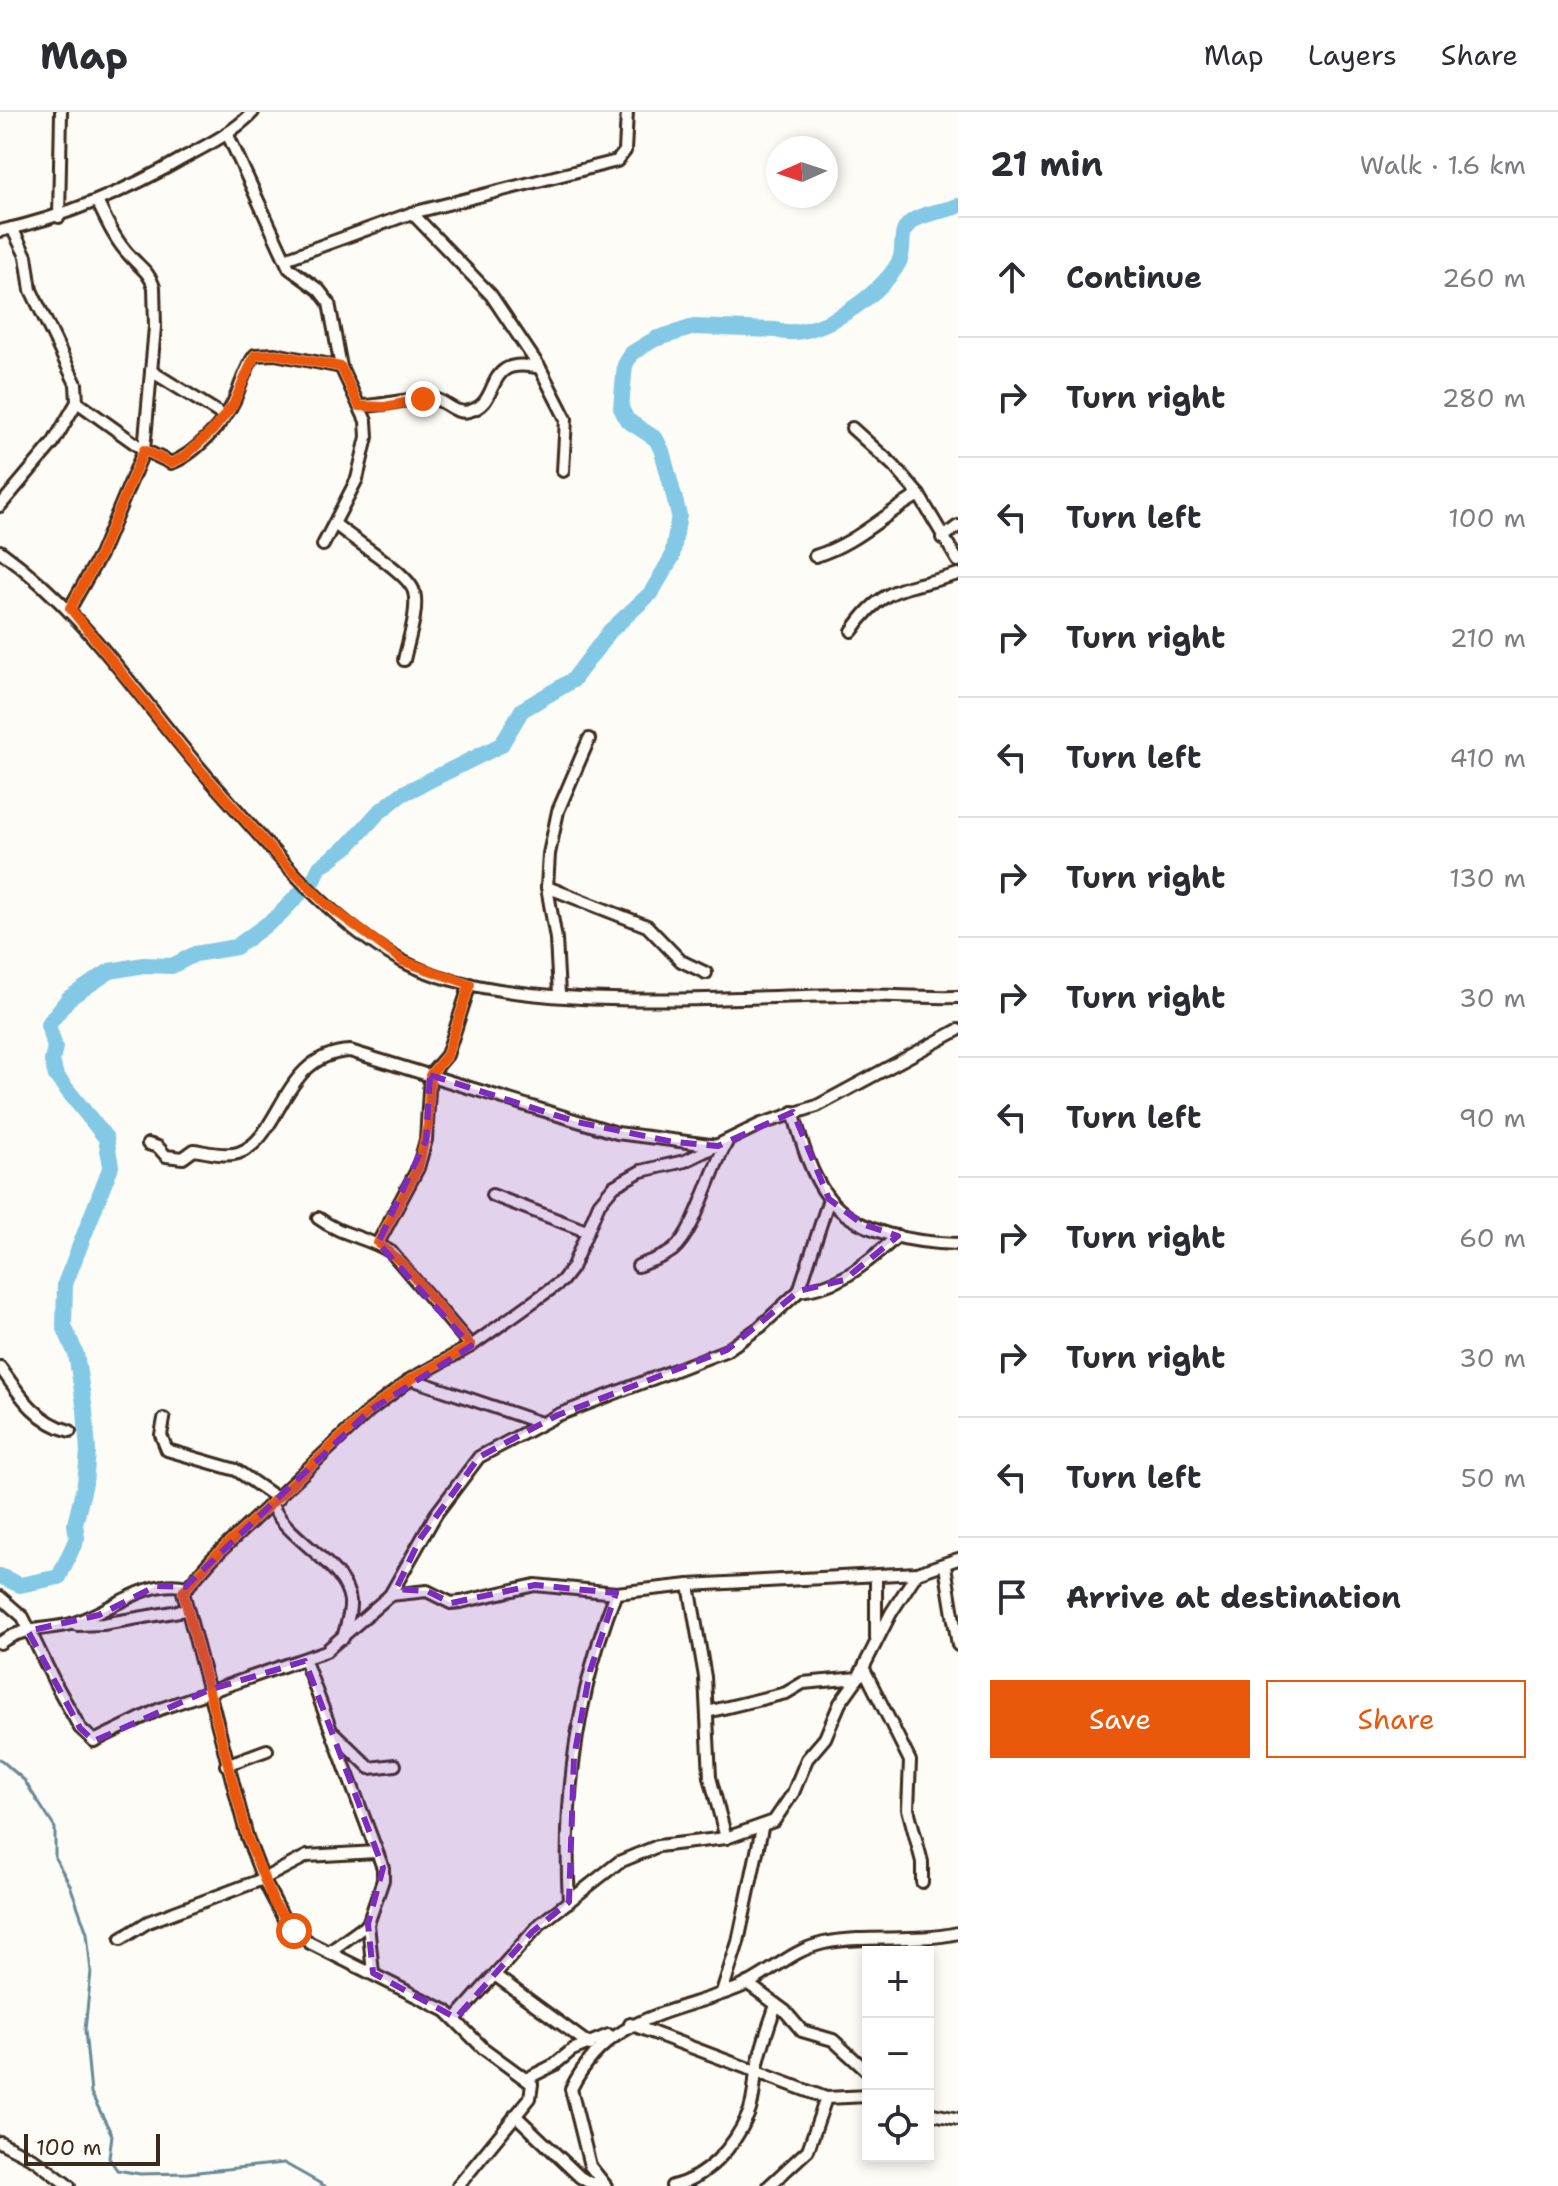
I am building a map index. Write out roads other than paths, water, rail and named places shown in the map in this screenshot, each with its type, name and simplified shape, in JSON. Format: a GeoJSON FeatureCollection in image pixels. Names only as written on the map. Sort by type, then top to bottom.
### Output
{"type":"FeatureCollection","features":[{"type":"Feature","properties":{"kind":"street"},"geometry":{"type":"LineString","coordinates":[[59,217],[61,112]]}},
{"type":"Feature","properties":{"kind":"street"},"geometry":{"type":"LineString","coordinates":[[0,231],[59,217],[98,203],[227,133],[253,112]]}},
{"type":"Feature","properties":{"kind":"street"},"geometry":{"type":"LineString","coordinates":[[285,259],[412,213],[617,161],[625,151],[627,112]]}},
{"type":"Feature","properties":{"kind":"street"},"geometry":{"type":"LineString","coordinates":[[227,133],[289,268],[319,290],[329,303],[341,367],[359,406],[367,437],[357,479],[323,545]]}},
{"type":"Feature","properties":{"kind":"street"},"geometry":{"type":"LineString","coordinates":[[70,608],[100,555],[144,450],[151,371],[154,287],[150,275],[113,233],[98,203]]}},
{"type":"Feature","properties":{"kind":"street"},"geometry":{"type":"LineString","coordinates":[[412,213],[491,295],[540,368],[566,419],[563,471]]}},
{"type":"Feature","properties":{"kind":"street"},"geometry":{"type":"LineString","coordinates":[[0,506],[53,443],[77,402],[76,384],[31,290],[26,256],[12,228]]}},
{"type":"Feature","properties":{"kind":"street"},"geometry":{"type":"LineString","coordinates":[[77,402],[144,450],[164,461],[177,461],[233,405],[252,359],[259,353],[341,367]]}},
{"type":"Feature","properties":{"kind":"street"},"geometry":{"type":"LineString","coordinates":[[359,406],[385,407],[431,398],[457,411],[471,411],[480,406],[495,378],[507,366],[525,364],[540,368]]}},
{"type":"Feature","properties":{"kind":"street"},"geometry":{"type":"LineString","coordinates":[[151,371],[224,416]]}},
{"type":"Feature","properties":{"kind":"street"},"geometry":{"type":"LineString","coordinates":[[852,428],[894,466],[919,495],[958,561]]}},
{"type":"Feature","properties":{"kind":"street"},"geometry":{"type":"LineString","coordinates":[[815,556],[845,546],[895,508],[919,495]]}},
{"type":"Feature","properties":{"kind":"street"},"geometry":{"type":"LineString","coordinates":[[335,524],[360,547],[405,574],[415,592],[404,660]]}},
{"type":"Feature","properties":{"kind":"street"},"geometry":{"type":"LineString","coordinates":[[942,538],[958,526]]}},
{"type":"Feature","properties":{"kind":"street"},"geometry":{"type":"LineString","coordinates":[[0,551],[70,608],[189,757],[279,858],[326,904],[403,961],[470,984],[559,994],[683,999],[958,997]]}},
{"type":"Feature","properties":{"kind":"street"},"geometry":{"type":"LineString","coordinates":[[852,631],[869,607],[901,587],[958,574]]}},
{"type":"Feature","properties":{"kind":"street"},"geometry":{"type":"LineString","coordinates":[[559,994],[556,939],[547,887],[558,811],[589,739]]}},
{"type":"Feature","properties":{"kind":"street"},"geometry":{"type":"LineString","coordinates":[[547,887],[647,926],[681,961],[706,973]]}},
{"type":"Feature","properties":{"kind":"street"},"geometry":{"type":"LineString","coordinates":[[378,1243],[409,1187],[426,1140],[430,1075],[447,1055],[470,984]]}},
{"type":"Feature","properties":{"kind":"street"},"geometry":{"type":"LineString","coordinates":[[458,2186],[532,2095],[528,2078],[483,2048],[456,2018],[294,1931],[263,1879],[226,1765],[183,1596],[187,1587],[212,1559],[369,1411],[411,1379],[471,1346],[562,1281],[572,1268],[599,1204],[614,1186],[641,1171],[685,1161],[793,1112],[817,1106],[958,1030]]}},
{"type":"Feature","properties":{"kind":"street"},"geometry":{"type":"LineString","coordinates":[[148,1144],[158,1147],[166,1156],[183,1158],[194,1150],[235,1154],[259,1136],[297,1079],[330,1053],[350,1051],[617,1133],[723,1143]]}},
{"type":"Feature","properties":{"kind":"street"},"geometry":{"type":"LineString","coordinates":[[793,1112],[829,1199],[862,1224],[934,1244],[958,1244]]}},
{"type":"Feature","properties":{"kind":"street"},"geometry":{"type":"LineString","coordinates":[[638,1266],[668,1254],[689,1231],[723,1143]]}},
{"type":"Feature","properties":{"kind":"street"},"geometry":{"type":"LineString","coordinates":[[492,1195],[586,1231]]}},
{"type":"Feature","properties":{"kind":"street"},"geometry":{"type":"LineString","coordinates":[[0,1597],[19,1611],[80,1728],[92,1741],[209,1690],[305,1661],[343,1638],[390,1595],[436,1514],[469,1466],[505,1441],[541,1423],[727,1350],[760,1327],[799,1291],[829,1199]]}},
{"type":"Feature","properties":{"kind":"street"},"geometry":{"type":"LineString","coordinates":[[318,1218],[348,1236],[378,1243],[404,1265],[471,1346]]}},
{"type":"Feature","properties":{"kind":"street"},"geometry":{"type":"LineString","coordinates":[[799,1291],[822,1289],[844,1280],[898,1236]]}},
{"type":"Feature","properties":{"kind":"street"},"geometry":{"type":"LineString","coordinates":[[0,1367],[31,1409],[55,1427],[70,1431]]}},
{"type":"Feature","properties":{"kind":"street"},"geometry":{"type":"LineString","coordinates":[[411,1379],[541,1423]]}},
{"type":"Feature","properties":{"kind":"street"},"geometry":{"type":"LineString","coordinates":[[164,1419],[161,1435],[167,1450],[236,1470],[275,1502],[294,1537],[320,1557],[345,1587],[350,1604],[343,1638]]}},
{"type":"Feature","properties":{"kind":"street"},"geometry":{"type":"LineString","coordinates":[[390,1595],[427,1591],[451,1603],[515,1587],[547,1584],[616,1593],[689,1585],[917,1573],[945,1566],[958,1559]]}},
{"type":"Feature","properties":{"kind":"street"},"geometry":{"type":"LineString","coordinates":[[945,1566],[958,1645]]}},
{"type":"Feature","properties":{"kind":"street"},"geometry":{"type":"LineString","coordinates":[[456,2018],[540,1924],[602,1874],[640,1851],[677,1842],[726,1838],[762,1828],[780,1814],[807,1759],[825,1738],[840,1703],[861,1673],[917,1573]]}},
{"type":"Feature","properties":{"kind":"street"},"geometry":{"type":"LineString","coordinates":[[876,1576],[876,1642]]}},
{"type":"Feature","properties":{"kind":"street"},"geometry":{"type":"LineString","coordinates":[[689,1585],[705,1677],[710,1777],[726,1838]]}},
{"type":"Feature","properties":{"kind":"street"},"geometry":{"type":"LineString","coordinates":[[68,1625],[99,1615],[156,1586],[187,1587]]}},
{"type":"Feature","properties":{"kind":"street"},"geometry":{"type":"LineString","coordinates":[[569,1902],[566,1853],[574,1757],[590,1671],[616,1593]]}},
{"type":"Feature","properties":{"kind":"street"},"geometry":{"type":"LineString","coordinates":[[0,1643],[28,1631],[103,1624],[185,1610]]}},
{"type":"Feature","properties":{"kind":"street"},"geometry":{"type":"LineString","coordinates":[[305,1661],[335,1734],[383,1876],[368,1924],[373,1973]]}},
{"type":"Feature","properties":{"kind":"street"},"geometry":{"type":"LineString","coordinates":[[707,1712],[786,1693],[803,1683],[861,1673]]}},
{"type":"Feature","properties":{"kind":"street"},"geometry":{"type":"LineString","coordinates":[[861,1673],[910,1761],[908,1809],[922,1862],[922,1882]]}},
{"type":"Feature","properties":{"kind":"street"},"geometry":{"type":"LineString","coordinates":[[335,1734],[370,1768],[395,1765]]}},
{"type":"Feature","properties":{"kind":"street"},"geometry":{"type":"LineString","coordinates":[[226,1765],[267,1750]]}},
{"type":"Feature","properties":{"kind":"street"},"geometry":{"type":"LineString","coordinates":[[722,1992],[735,1955],[762,1828]]}},
{"type":"Feature","properties":{"kind":"street"},"geometry":{"type":"LineString","coordinates":[[121,1939],[148,1922],[263,1879],[307,1856],[376,1852]]}},
{"type":"Feature","properties":{"kind":"street"},"geometry":{"type":"LineString","coordinates":[[329,1952],[368,1924]]}},
{"type":"Feature","properties":{"kind":"street"},"geometry":{"type":"LineString","coordinates":[[603,2184],[590,2166],[571,2089],[612,2037],[633,2024],[747,1983],[774,1964],[817,1945],[872,1938],[923,1939],[958,1933]]}},
{"type":"Feature","properties":{"kind":"street"},"geometry":{"type":"LineString","coordinates":[[496,1976],[590,2045]]}},
{"type":"Feature","properties":{"kind":"street"},"geometry":{"type":"LineString","coordinates":[[747,1983],[776,2005],[802,2031],[833,2040],[862,2067]]}},
{"type":"Feature","properties":{"kind":"street"},"geometry":{"type":"LineString","coordinates":[[672,2186],[699,2177],[720,2155],[749,2113],[756,2073],[776,2005]]}},
{"type":"Feature","properties":{"kind":"street"},"geometry":{"type":"LineString","coordinates":[[528,2078],[554,2065],[572,2050],[590,2045],[621,2025],[633,2024],[826,2098],[862,2096]]}},
{"type":"Feature","properties":{"kind":"street"},"geometry":{"type":"LineString","coordinates":[[769,2186],[808,2150],[826,2098]]}},
{"type":"Feature","properties":{"kind":"street"},"geometry":{"type":"LineString","coordinates":[[934,2114],[958,2119]]}},
{"type":"Feature","properties":{"kind":"street"},"geometry":{"type":"LineString","coordinates":[[515,2115],[580,2177],[590,2183],[603,2184]]}},
{"type":"Feature","properties":{"kind":"street"},"geometry":{"type":"LineString","coordinates":[[0,2142],[35,2160],[69,2186]]}},
{"type":"Feature","properties":{"kind":"waterway"},"geometry":{"type":"LineString","coordinates":[[0,1576],[20,1585],[59,1577],[77,1538],[75,1524],[85,1483],[88,1452],[76,1354],[64,1326],[65,1284],[111,1166],[106,1138],[56,1076],[52,1061],[55,1047],[48,1025],[69,998],[110,971],[144,965],[172,966],[195,954],[236,947],[277,917],[314,879],[320,867],[349,845],[378,813],[402,794],[501,745],[522,710],[573,680],[610,631],[651,593],[672,557],[679,515],[656,439],[627,420],[621,408],[625,365],[632,353],[655,339],[694,327],[791,332],[827,323],[862,301],[890,275],[899,262],[904,231],[911,222],[958,206]]}},
{"type":"Feature","properties":{"kind":"waterway"},"geometry":{"type":"LineString","coordinates":[[0,1759],[24,1780],[55,1828],[55,1858],[70,1885],[87,1933],[91,1972],[85,2030],[91,2093],[112,2135],[109,2158],[117,2170],[140,2174],[188,2173],[284,2163],[325,2186]]}}]}
